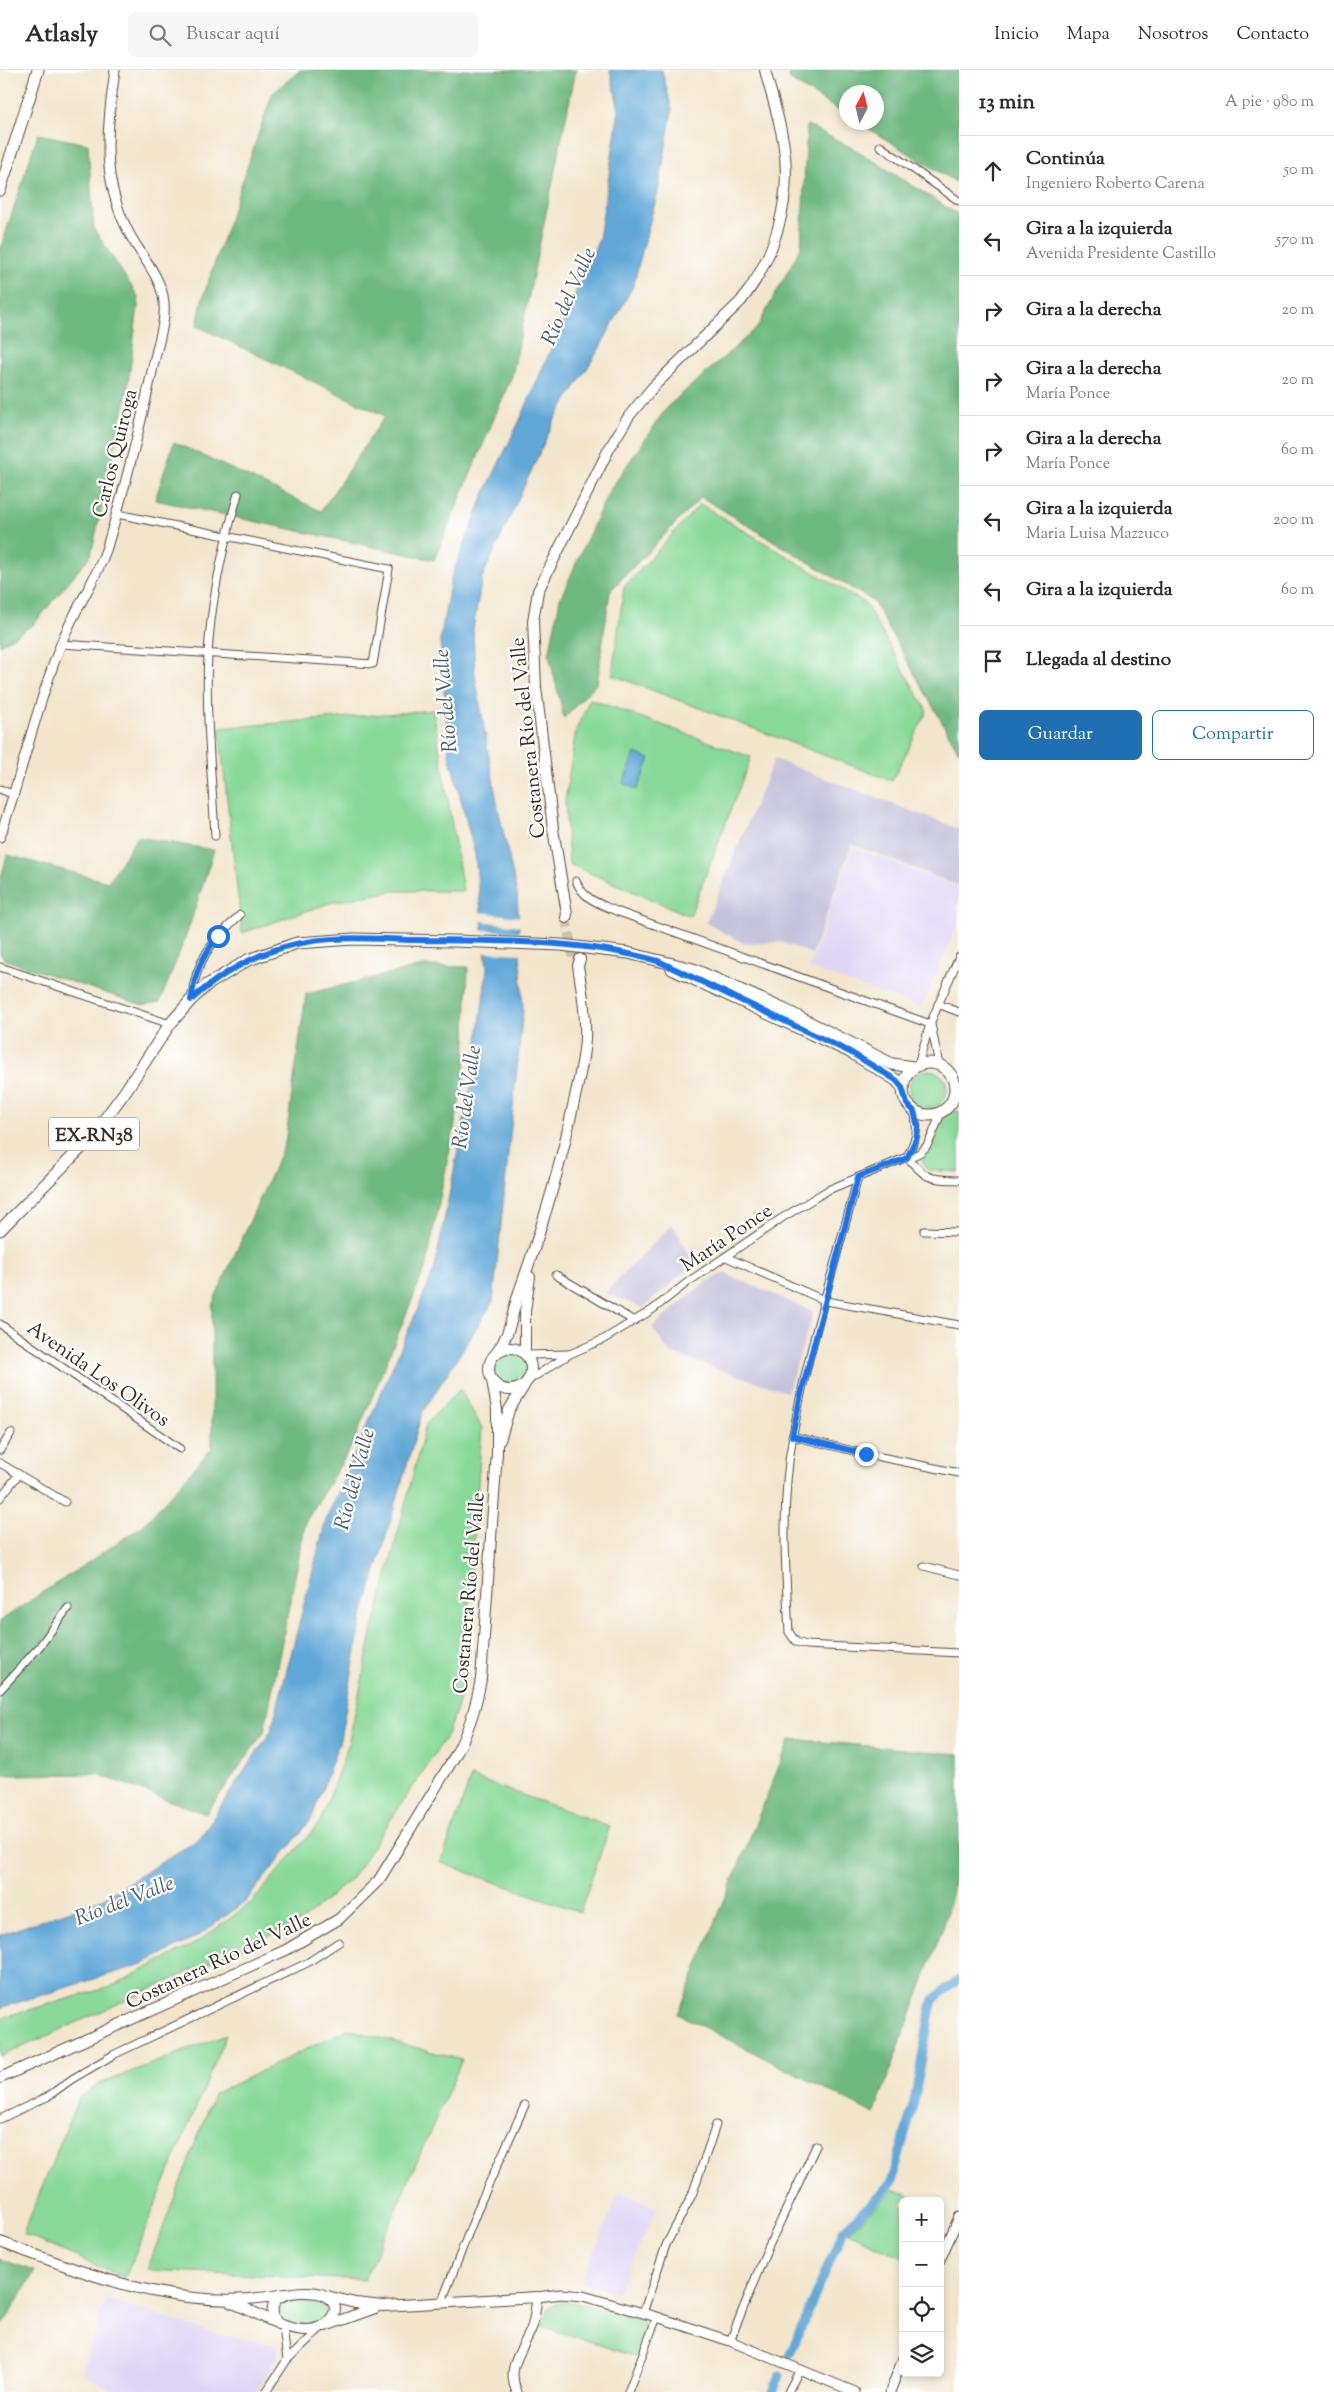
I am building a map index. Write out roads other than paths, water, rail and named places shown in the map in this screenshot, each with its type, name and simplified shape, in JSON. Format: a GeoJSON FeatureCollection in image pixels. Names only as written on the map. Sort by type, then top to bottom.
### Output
{"type":"FeatureCollection","features":[{"type":"Feature","properties":{"kind":"main road"},"geometry":{"type":"LineString","coordinates":[[0,190],[38,70]]}},
{"type":"Feature","properties":{"kind":"main road"},"geometry":{"type":"LineString","coordinates":[[35,84],[42,70]]}},
{"type":"Feature","properties":{"kind":"main road","name":"Costanera Río del Valle"},"geometry":{"type":"LineString","coordinates":[[568,916],[553,829],[536,687],[533,621],[538,592],[609,449],[629,416],[654,387],[741,301],[752,287],[769,255],[781,217],[786,171],[784,147],[765,70]]}},
{"type":"Feature","properties":{"kind":"main road","name":"EX-RN38"},"geometry":{"type":"LineString","coordinates":[[0,1230],[90,1139],[124,1093],[170,1024],[191,1000],[207,986],[248,960],[297,944],[353,939],[454,941],[561,945],[628,953],[693,969],[783,1009],[892,1064],[916,1066],[930,1063],[939,1065]]}},
{"type":"Feature","properties":{"kind":"main road","name":"EX-RN38"},"geometry":{"type":"LineString","coordinates":[[658,961],[850,1052],[892,1077],[902,1087],[903,1097],[914,1111]]}},
{"type":"Feature","properties":{"kind":"main road"},"geometry":{"type":"LineString","coordinates":[[534,1254],[525,1311],[526,1354],[532,1366],[526,1383],[512,1390],[505,1390],[492,1380],[489,1364],[510,1329],[519,1292],[534,1254],[560,1164],[582,1063],[586,1023],[578,962]]}},
{"type":"Feature","properties":{"kind":"main road"},"geometry":{"type":"LineString","coordinates":[[939,1065],[948,1071],[957,1086],[953,1100],[944,1110]]}},
{"type":"Feature","properties":{"kind":"main road"},"geometry":{"type":"LineString","coordinates":[[902,1087],[908,1073],[916,1066]]}},
{"type":"Feature","properties":{"kind":"main road"},"geometry":{"type":"LineString","coordinates":[[914,1111],[927,1115],[959,1108]]}},
{"type":"Feature","properties":{"kind":"main road"},"geometry":{"type":"LineString","coordinates":[[497,1352],[511,1347],[526,1354]]}},
{"type":"Feature","properties":{"kind":"main road","name":"Costanera Río del Valle"},"geometry":{"type":"LineString","coordinates":[[0,2078],[306,1940],[339,1919],[378,1880],[455,1756],[466,1736],[476,1706],[481,1679],[497,1453],[496,1401],[492,1380]]}},
{"type":"Feature","properties":{"kind":"main road","name":"Costanera Río del Valle"},"geometry":{"type":"LineString","coordinates":[[497,1453],[509,1410],[526,1383]]}},
{"type":"Feature","properties":{"kind":"main road"},"geometry":{"type":"LineString","coordinates":[[0,2242],[118,2283],[150,2292],[224,2300],[258,2299],[285,2294],[312,2293],[355,2303],[383,2306]]}},
{"type":"Feature","properties":{"kind":"main road"},"geometry":{"type":"LineString","coordinates":[[280,2326],[274,2319],[273,2308],[277,2300],[285,2294]]}},
{"type":"Feature","properties":{"kind":"main road"},"geometry":{"type":"LineString","coordinates":[[323,2327],[333,2314],[333,2304],[326,2296]]}},
{"type":"Feature","properties":{"kind":"main road"},"geometry":{"type":"LineString","coordinates":[[224,2300],[253,2311],[280,2326],[310,2330],[383,2306],[442,2301],[537,2297]]}},
{"type":"Feature","properties":{"kind":"street","name":"Carlos Quiroga"},"geometry":{"type":"LineString","coordinates":[[0,838],[36,716],[60,644],[74,613],[101,565],[117,514],[140,428],[164,308],[160,285],[120,213],[109,176],[107,157],[108,121],[115,70]]}},
{"type":"Feature","properties":{"kind":"street"},"geometry":{"type":"LineString","coordinates":[[880,146],[959,201]]}},
{"type":"Feature","properties":{"kind":"street"},"geometry":{"type":"LineString","coordinates":[[215,836],[208,653],[215,592],[226,536],[238,494]]}},
{"type":"Feature","properties":{"kind":"street"},"geometry":{"type":"LineString","coordinates":[[60,644],[373,664],[389,569],[117,514]]}},
{"type":"Feature","properties":{"kind":"street"},"geometry":{"type":"LineString","coordinates":[[0,790],[14,795]]}},
{"type":"Feature","properties":{"kind":"street"},"geometry":{"type":"LineString","coordinates":[[576,882],[580,892],[589,899],[616,911],[930,1024]]}},
{"type":"Feature","properties":{"kind":"street"},"geometry":{"type":"LineString","coordinates":[[191,1000],[194,979],[201,960],[218,936],[240,915]]}},
{"type":"Feature","properties":{"kind":"street"},"geometry":{"type":"LineString","coordinates":[[916,1066],[930,1024],[959,957]]}},
{"type":"Feature","properties":{"kind":"street"},"geometry":{"type":"LineString","coordinates":[[0,967],[170,1024]]}},
{"type":"Feature","properties":{"kind":"street"},"geometry":{"type":"LineString","coordinates":[[938,1004],[959,1012]]}},
{"type":"Feature","properties":{"kind":"street"},"geometry":{"type":"LineString","coordinates":[[930,1024],[939,1065]]}},
{"type":"Feature","properties":{"kind":"street","name":"María Ponce"},"geometry":{"type":"LineString","coordinates":[[526,1383],[570,1354],[604,1339],[634,1321],[790,1213],[828,1190],[907,1158],[917,1156],[925,1149],[944,1110]]}},
{"type":"Feature","properties":{"kind":"street"},"geometry":{"type":"LineString","coordinates":[[914,1111],[918,1127],[916,1139],[907,1158],[924,1175],[931,1179],[959,1180]]}},
{"type":"Feature","properties":{"kind":"street"},"geometry":{"type":"LineString","coordinates":[[858,1177],[792,1436],[784,1529],[789,1632],[796,1642],[807,1645],[959,1653]]}},
{"type":"Feature","properties":{"kind":"street"},"geometry":{"type":"LineString","coordinates":[[924,1231],[959,1232]]}},
{"type":"Feature","properties":{"kind":"street"},"geometry":{"type":"LineString","coordinates":[[726,1257],[826,1301],[959,1325]]}},
{"type":"Feature","properties":{"kind":"street"},"geometry":{"type":"LineString","coordinates":[[556,1275],[634,1321]]}},
{"type":"Feature","properties":{"kind":"street","name":"Avenida Los Olivos"},"geometry":{"type":"LineString","coordinates":[[0,1324],[180,1449]]}},
{"type":"Feature","properties":{"kind":"street","name":"María Ponce"},"geometry":{"type":"LineString","coordinates":[[526,1354],[570,1354]]}},
{"type":"Feature","properties":{"kind":"street"},"geometry":{"type":"LineString","coordinates":[[0,1450],[11,1433]]}},
{"type":"Feature","properties":{"kind":"street"},"geometry":{"type":"LineString","coordinates":[[792,1436],[866,1454],[959,1473]]}},
{"type":"Feature","properties":{"kind":"street"},"geometry":{"type":"LineString","coordinates":[[0,1463],[65,1502]]}},
{"type":"Feature","properties":{"kind":"street"},"geometry":{"type":"LineString","coordinates":[[0,1498],[19,1474]]}},
{"type":"Feature","properties":{"kind":"street"},"geometry":{"type":"LineString","coordinates":[[924,1566],[959,1575]]}},
{"type":"Feature","properties":{"kind":"street"},"geometry":{"type":"LineString","coordinates":[[0,1690],[39,1647],[68,1608]]}},
{"type":"Feature","properties":{"kind":"street"},"geometry":{"type":"LineString","coordinates":[[0,2119],[47,2097],[72,2079],[113,2055],[307,1962],[339,1942]]}},
{"type":"Feature","properties":{"kind":"street"},"geometry":{"type":"LineString","coordinates":[[442,2301],[481,2201],[525,2105]]}},
{"type":"Feature","properties":{"kind":"street"},"geometry":{"type":"LineString","coordinates":[[644,2313],[666,2245],[692,2195],[716,2124]]}},
{"type":"Feature","properties":{"kind":"street"},"geometry":{"type":"LineString","coordinates":[[730,2341],[766,2252],[816,2146]]}},
{"type":"Feature","properties":{"kind":"street"},"geometry":{"type":"LineString","coordinates":[[944,2251],[959,2217]]}},
{"type":"Feature","properties":{"kind":"street"},"geometry":{"type":"LineString","coordinates":[[517,2392],[512,2380],[513,2367],[532,2327],[537,2297],[561,2294],[583,2296],[644,2313],[730,2341],[799,2371],[855,2392]]}},
{"type":"Feature","properties":{"kind":"street"},"geometry":{"type":"LineString","coordinates":[[628,2392],[656,2317]]}},
{"type":"Feature","properties":{"kind":"street"},"geometry":{"type":"LineString","coordinates":[[280,2326],[287,2360]]}},
{"type":"Feature","properties":{"kind":"street"},"geometry":{"type":"LineString","coordinates":[[266,2392],[287,2360],[323,2327]]}},
{"type":"Feature","properties":{"kind":"street"},"geometry":{"type":"LineString","coordinates":[[890,2392],[899,2368]]}},
{"type":"Feature","properties":{"kind":"street"},"geometry":{"type":"LineString","coordinates":[[788,2392],[799,2371]]}},
{"type":"Feature","properties":{"kind":"water","name":"Río del Valle"},"geometry":{"type":"Polygon","coordinates":[[[610,70],[662,70],[672,110],[659,187],[633,286],[598,351],[555,419],[482,578],[473,629],[475,675],[498,808],[517,893],[523,1010],[493,1302],[422,1413],[361,1622],[340,1740],[311,1820],[245,1902],[197,1937],[143,1964],[0,2008],[0,1935],[102,1899],[199,1839],[271,1731],[326,1520],[434,1271],[474,1070],[487,968],[475,855],[449,754],[440,640],[451,578],[486,490],[520,420],[599,239],[619,110],[610,70]]]}},
{"type":"Feature","properties":{"kind":"water"},"geometry":{"type":"Polygon","coordinates":[[[635,753],[650,759],[637,790],[623,783],[635,753]]]}},
{"type":"Feature","properties":{"kind":"waterway"},"geometry":{"type":"LineString","coordinates":[[790,2354],[843,2231],[891,2184],[914,2102],[931,2007],[934,1999],[959,1979]]}},
{"type":"Feature","properties":{"kind":"waterway"},"geometry":{"type":"LineString","coordinates":[[773,2392],[780,2375]]}},
{"type":"Feature","properties":{"kind":"tunnel"},"geometry":{"type":"LineString","coordinates":[[566,918],[574,961]]}}]}
